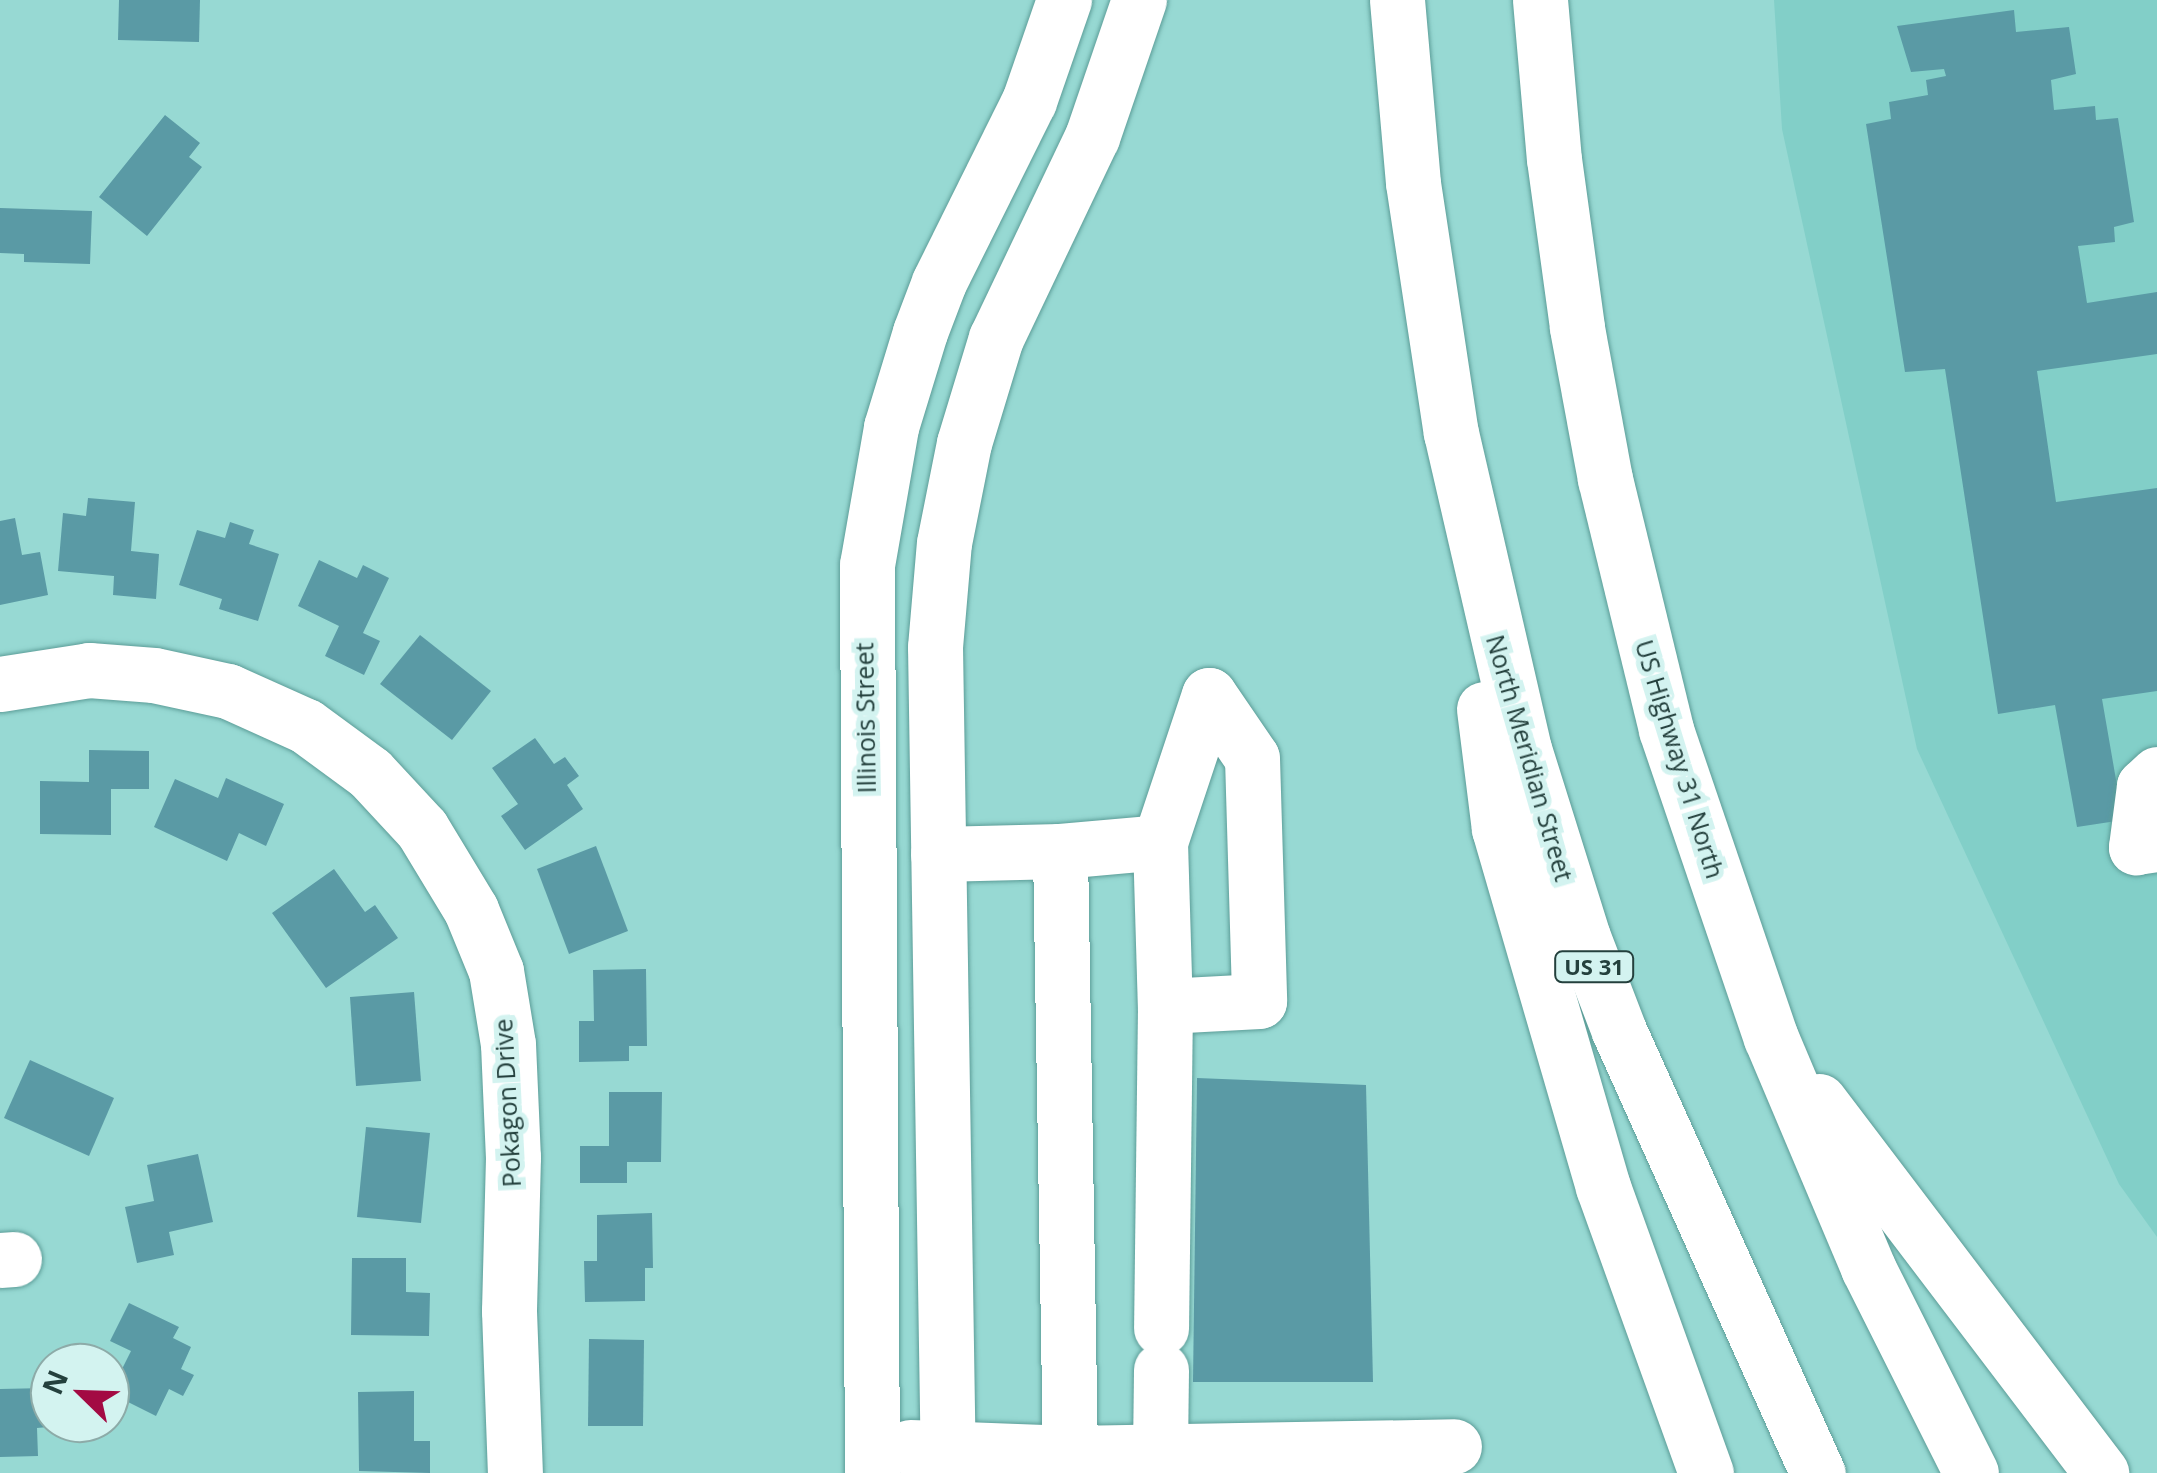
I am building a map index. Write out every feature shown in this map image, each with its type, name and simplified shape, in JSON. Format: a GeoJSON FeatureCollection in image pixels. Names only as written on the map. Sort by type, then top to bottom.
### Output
{"type":"FeatureCollection","features":[{"type":"Feature","properties":{"kind":"main road","name":"Illinois Street"},"geometry":{"type":"LineString","coordinates":[[872,1460],[866,565],[891,427],[920,332],[939,282],[1029,101],[1064,0]]}},
{"type":"Feature","properties":{"kind":"main road"},"geometry":{"type":"LineString","coordinates":[[948,1460],[935,647],[952,493],[996,338],[1092,137],[1138,0]]}},
{"type":"Feature","properties":{"kind":"main road","name":"North Meridian Street"},"geometry":{"type":"LineString","coordinates":[[1397,0],[1413,183],[1450,433],[1524,750],[1583,937],[1726,1276],[1818,1473]]}},
{"type":"Feature","properties":{"kind":"main road","name":"US Highway 31 North"},"geometry":{"type":"LineString","coordinates":[[1540,0],[1554,159],[1576,328],[1609,497],[1666,730],[1771,1038],[1868,1268],[1971,1473]]}},
{"type":"Feature","properties":{"kind":"main road"},"geometry":{"type":"LineString","coordinates":[[1450,433],[1499,829],[1603,1187],[1706,1473]]}},
{"type":"Feature","properties":{"kind":"main road","name":"Pokagon Drive"},"geometry":{"type":"LineString","coordinates":[[0,684],[89,670],[154,675],[228,691],[306,726],[370,773],[422,830],[470,910],[496,971],[508,1044],[513,1156],[509,1310],[515,1473]]}},
{"type":"Feature","properties":{"kind":"main road"},"geometry":{"type":"LineString","coordinates":[[1160,1452],[1165,1006],[1160,842],[1209,695],[1252,758],[1259,1002],[1165,1006]]}},
{"type":"Feature","properties":{"kind":"main road"},"geometry":{"type":"LineString","coordinates":[[2157,774],[2144,786],[2136,847],[2157,844]]}},
{"type":"Feature","properties":{"kind":"main road"},"geometry":{"type":"LineString","coordinates":[[938,854],[1060,852],[1160,842]]}},
{"type":"Feature","properties":{"kind":"main road"},"geometry":{"type":"LineString","coordinates":[[1060,852],[1070,1453]]}},
{"type":"Feature","properties":{"kind":"main road"},"geometry":{"type":"LineString","coordinates":[[1771,1038],[2101,1473]]}},
{"type":"Feature","properties":{"kind":"main road"},"geometry":{"type":"LineString","coordinates":[[872,1460],[1454,1446]]}},
{"type":"Feature","properties":{"kind":"shaded area"},"geometry":{"type":"Polygon","coordinates":[[[1774,0],[2157,0],[2157,1237],[2119,1184],[1917,749],[1782,129],[1774,0]]]}},
{"type":"Feature","properties":{"kind":"building"},"geometry":{"type":"Polygon","coordinates":[[[119,0],[200,0],[199,42],[118,40],[119,0]]]}},
{"type":"Feature","properties":{"kind":"building"},"geometry":{"type":"Polygon","coordinates":[[[2014,10],[2016,32],[2069,27],[2076,74],[2051,80],[2054,110],[2095,106],[2096,120],[2118,118],[2134,222],[2114,227],[2115,242],[2078,246],[2087,303],[2157,292],[2157,354],[2037,371],[2056,502],[2157,488],[2157,691],[2102,699],[2123,820],[2077,827],[2055,705],[1998,714],[1945,369],[1905,372],[1866,124],[1891,119],[1889,102],[1928,95],[1926,80],[1946,76],[1944,69],[1911,72],[1897,26],[2014,10]]]}},
{"type":"Feature","properties":{"kind":"building"},"geometry":{"type":"Polygon","coordinates":[[[165,115],[200,143],[189,157],[202,167],[147,236],[99,197],[165,115]]]}},
{"type":"Feature","properties":{"kind":"building"},"geometry":{"type":"Polygon","coordinates":[[[0,208],[92,211],[90,264],[24,262],[24,254],[0,253],[0,208]]]}},
{"type":"Feature","properties":{"kind":"building"},"geometry":{"type":"Polygon","coordinates":[[[88,498],[135,502],[131,551],[159,554],[156,599],[113,595],[114,576],[58,571],[63,513],[86,516],[88,498]]]}},
{"type":"Feature","properties":{"kind":"building"},"geometry":{"type":"Polygon","coordinates":[[[15,518],[22,555],[40,552],[48,595],[0,605],[0,521],[15,518]]]}},
{"type":"Feature","properties":{"kind":"building"},"geometry":{"type":"Polygon","coordinates":[[[230,522],[254,530],[249,544],[279,554],[258,621],[219,609],[222,599],[179,585],[197,530],[225,538],[230,522]]]}},
{"type":"Feature","properties":{"kind":"building"},"geometry":{"type":"Polygon","coordinates":[[[319,560],[357,578],[363,565],[389,578],[363,633],[380,641],[364,675],[325,656],[339,626],[298,606],[319,560]]]}},
{"type":"Feature","properties":{"kind":"building"},"geometry":{"type":"Polygon","coordinates":[[[420,635],[491,691],[452,740],[380,684],[420,635]]]}},
{"type":"Feature","properties":{"kind":"building"},"geometry":{"type":"Polygon","coordinates":[[[535,738],[554,764],[565,757],[579,776],[567,785],[583,809],[525,850],[501,816],[518,804],[492,768],[535,738]]]}},
{"type":"Feature","properties":{"kind":"building"},"geometry":{"type":"Polygon","coordinates":[[[89,750],[149,751],[149,789],[111,789],[111,835],[40,834],[40,781],[89,782],[89,750]]]}},
{"type":"Feature","properties":{"kind":"building"},"geometry":{"type":"Polygon","coordinates":[[[226,778],[284,804],[266,846],[239,833],[227,861],[154,827],[175,779],[218,798],[226,778]]]}},
{"type":"Feature","properties":{"kind":"building"},"geometry":{"type":"Polygon","coordinates":[[[596,846],[628,931],[569,954],[537,869],[596,846]]]}},
{"type":"Feature","properties":{"kind":"building"},"geometry":{"type":"Polygon","coordinates":[[[334,869],[365,912],[375,905],[398,938],[326,988],[272,913],[334,869]]]}},
{"type":"Feature","properties":{"kind":"building"},"geometry":{"type":"Polygon","coordinates":[[[646,969],[647,1046],[629,1046],[629,1061],[579,1062],[579,1021],[594,1021],[593,970],[646,969]]]}},
{"type":"Feature","properties":{"kind":"building"},"geometry":{"type":"Polygon","coordinates":[[[414,992],[421,1081],[356,1086],[350,997],[414,992]]]}},
{"type":"Feature","properties":{"kind":"building"},"geometry":{"type":"Polygon","coordinates":[[[30,1060],[114,1098],[89,1156],[4,1118],[30,1060]]]}},
{"type":"Feature","properties":{"kind":"building"},"geometry":{"type":"Polygon","coordinates":[[[1197,1078],[1366,1085],[1373,1382],[1193,1382],[1197,1078]]]}},
{"type":"Feature","properties":{"kind":"building"},"geometry":{"type":"Polygon","coordinates":[[[609,1092],[662,1092],[661,1162],[627,1162],[627,1183],[580,1183],[580,1146],[609,1146],[609,1092]]]}},
{"type":"Feature","properties":{"kind":"building"},"geometry":{"type":"Polygon","coordinates":[[[366,1127],[430,1133],[421,1223],[357,1217],[366,1127]]]}},
{"type":"Feature","properties":{"kind":"building"},"geometry":{"type":"Polygon","coordinates":[[[198,1154],[213,1222],[169,1232],[174,1255],[137,1263],[125,1207],[154,1201],[147,1165],[198,1154]]]}},
{"type":"Feature","properties":{"kind":"building"},"geometry":{"type":"Polygon","coordinates":[[[652,1213],[653,1268],[645,1268],[645,1301],[585,1302],[584,1261],[597,1261],[597,1215],[652,1213]]]}},
{"type":"Feature","properties":{"kind":"building"},"geometry":{"type":"Polygon","coordinates":[[[352,1258],[406,1258],[406,1292],[430,1293],[429,1336],[351,1335],[352,1258]]]}},
{"type":"Feature","properties":{"kind":"building"},"geometry":{"type":"Polygon","coordinates":[[[129,1303],[179,1327],[173,1338],[191,1347],[181,1369],[194,1375],[183,1396],[169,1389],[156,1416],[130,1403],[130,1343],[110,1341],[129,1303]]]}},
{"type":"Feature","properties":{"kind":"building"},"geometry":{"type":"Polygon","coordinates":[[[589,1339],[644,1340],[643,1426],[588,1426],[589,1339]]]}},
{"type":"Feature","properties":{"kind":"building"},"geometry":{"type":"Polygon","coordinates":[[[30,1388],[30,1443],[38,1443],[38,1456],[0,1457],[0,1389],[30,1388]]]}},
{"type":"Feature","properties":{"kind":"building"},"geometry":{"type":"Polygon","coordinates":[[[414,1391],[414,1441],[430,1441],[430,1473],[359,1471],[358,1392],[414,1391]]]}}]}
